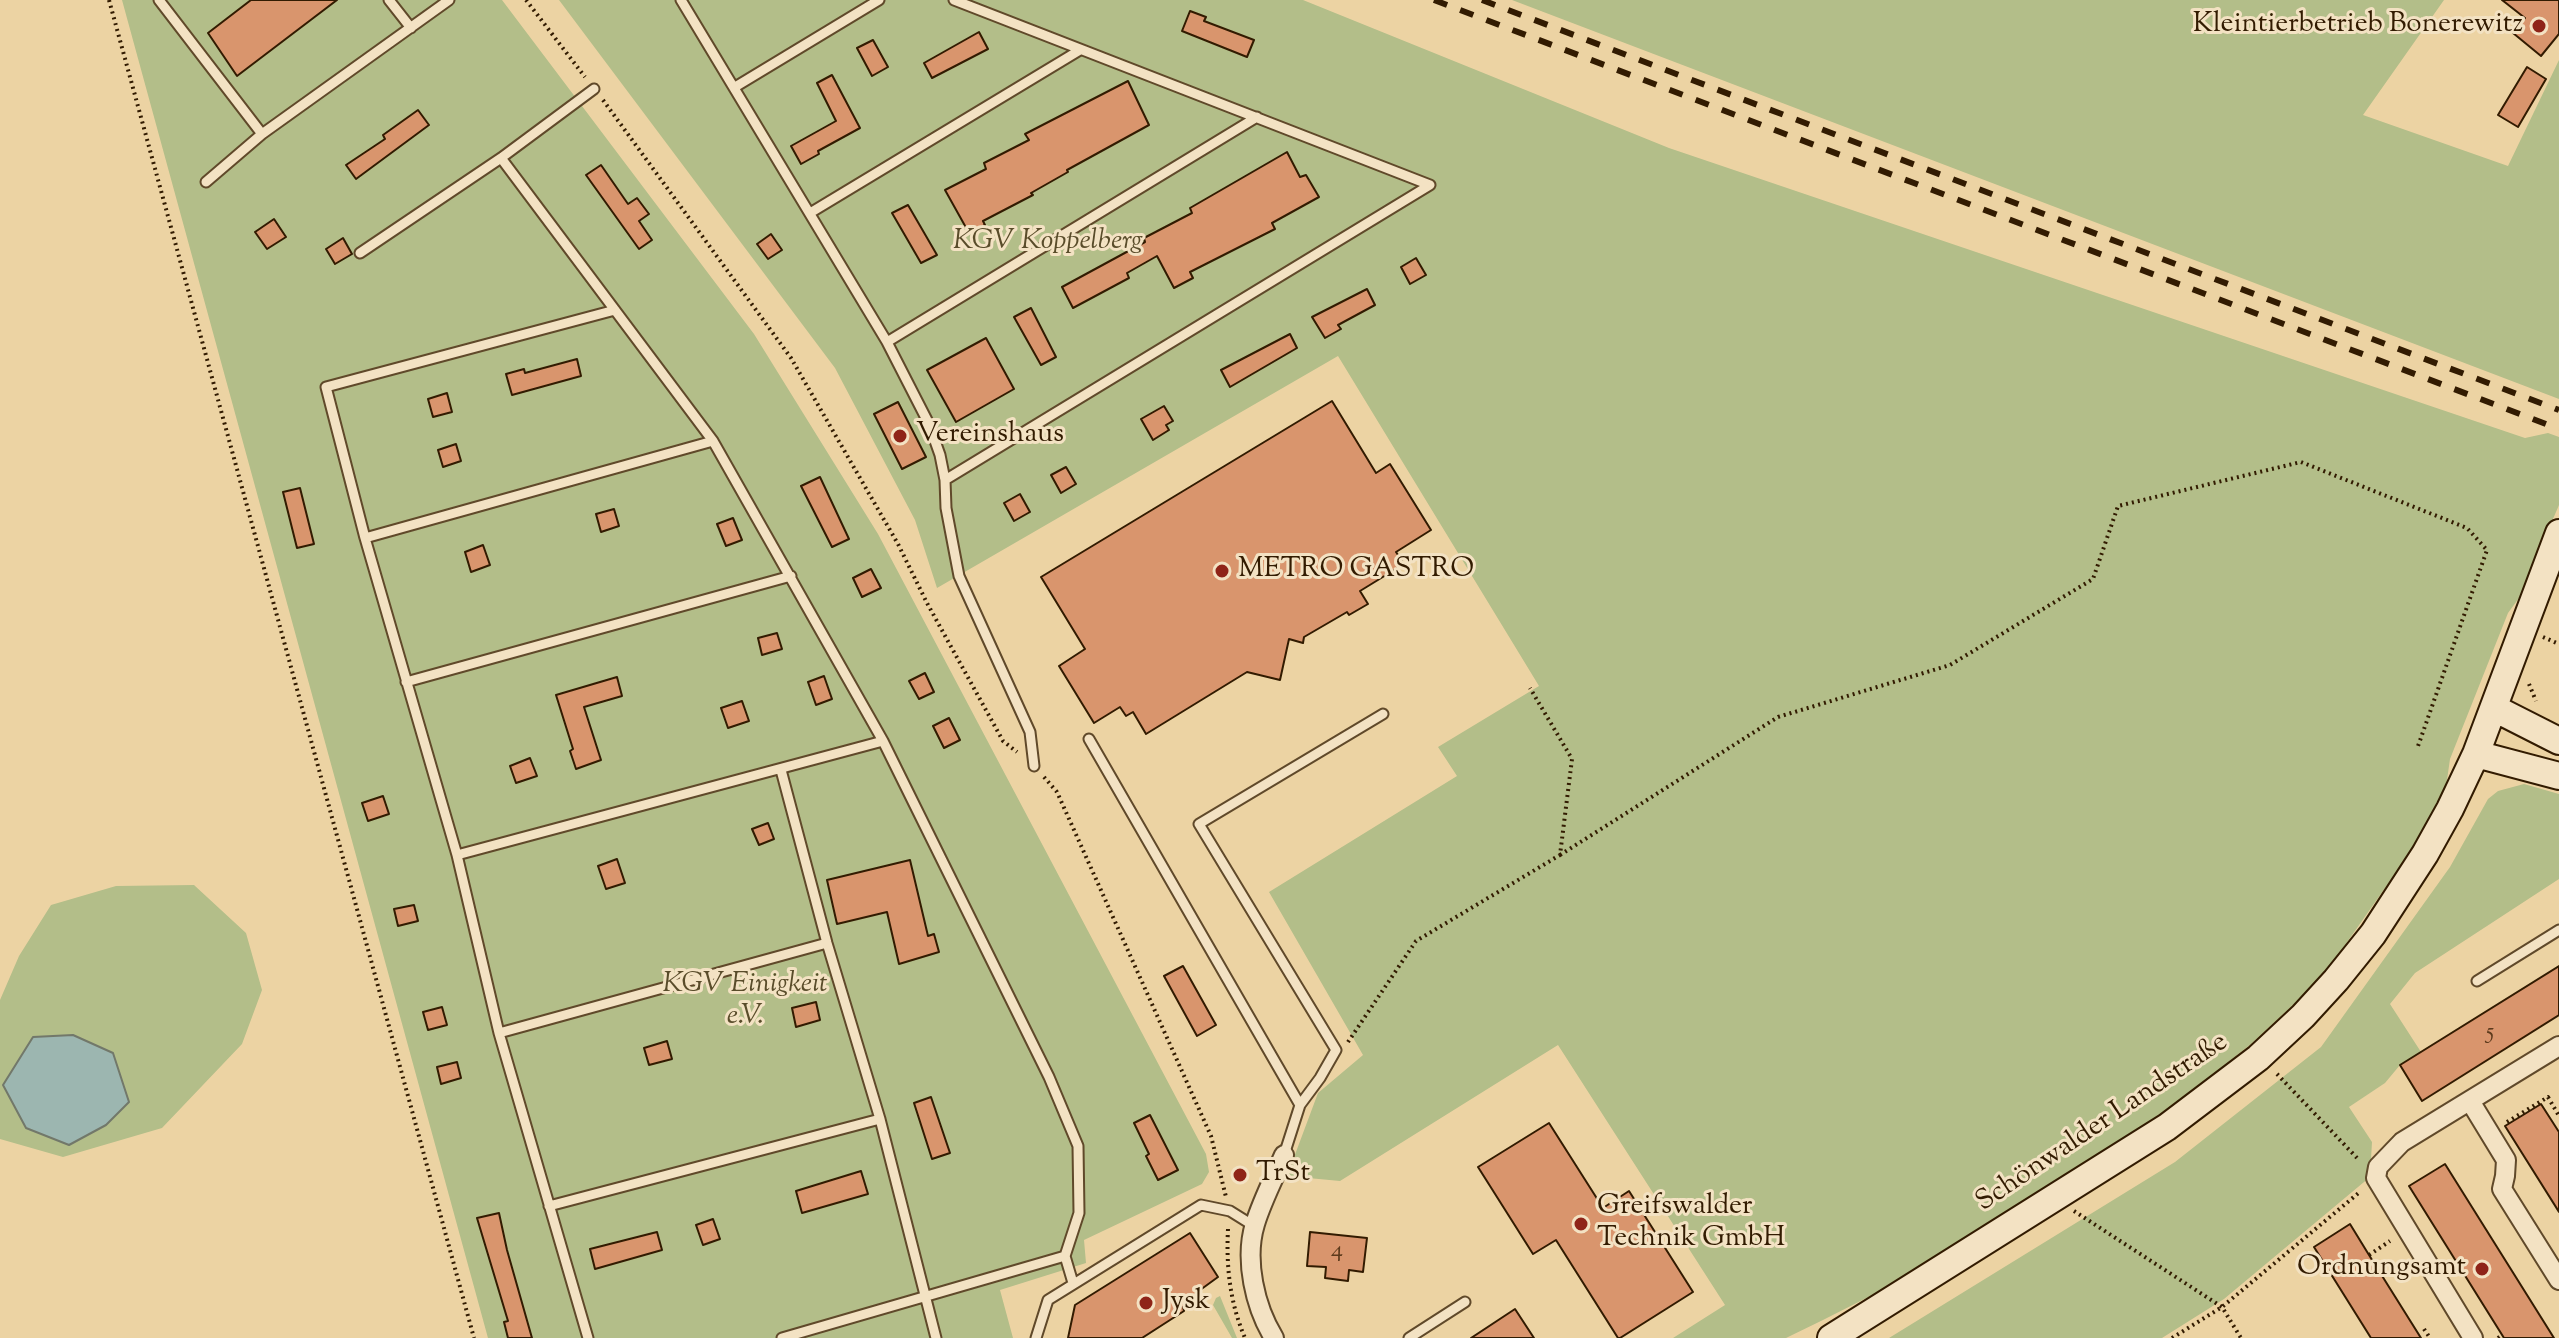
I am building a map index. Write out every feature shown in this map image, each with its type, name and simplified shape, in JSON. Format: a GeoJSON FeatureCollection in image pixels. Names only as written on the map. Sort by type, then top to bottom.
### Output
{"type":"FeatureCollection","features":[{"type":"Feature","properties":{"kind":"main road","name":"Schönwalder Landstraße"},"geometry":{"type":"LineString","coordinates":[[1831,1338],[2167,1127],[2258,1058],[2303,1016],[2373,934],[2450,809],[2476,754],[2559,533]]}},
{"type":"Feature","properties":{"kind":"main road"},"geometry":{"type":"LineString","coordinates":[[2494,708],[2559,741]]}},
{"type":"Feature","properties":{"kind":"main road"},"geometry":{"type":"LineString","coordinates":[[2476,754],[2559,776]]}},
{"type":"Feature","properties":{"kind":"street"},"geometry":{"type":"LineString","coordinates":[[2473,1338],[2376,1178],[2378,1167],[2402,1142],[2559,1046]]}},
{"type":"Feature","properties":{"kind":"street"},"geometry":{"type":"LineString","coordinates":[[2470,1101],[2506,1160],[2502,1189],[2559,1280]]}},
{"type":"Feature","properties":{"kind":"street"},"geometry":{"type":"LineString","coordinates":[[1274,1338],[1256,1298],[1251,1256],[1254,1226],[1284,1155]]}},
{"type":"Feature","properties":{"kind":"lane"},"geometry":{"type":"LineString","coordinates":[[159,0],[262,134]]}},
{"type":"Feature","properties":{"kind":"lane"},"geometry":{"type":"LineString","coordinates":[[389,0],[411,28]]}},
{"type":"Feature","properties":{"kind":"lane"},"geometry":{"type":"LineString","coordinates":[[206,182],[262,134],[449,0]]}},
{"type":"Feature","properties":{"kind":"lane"},"geometry":{"type":"LineString","coordinates":[[681,0],[887,342],[929,424],[945,480],[946,508],[959,576],[1030,732],[1034,766]]}},
{"type":"Feature","properties":{"kind":"lane"},"geometry":{"type":"LineString","coordinates":[[735,87],[879,0]]}},
{"type":"Feature","properties":{"kind":"lane"},"geometry":{"type":"LineString","coordinates":[[945,480],[1430,185],[954,0]]}},
{"type":"Feature","properties":{"kind":"lane"},"geometry":{"type":"LineString","coordinates":[[810,213],[1080,50]]}},
{"type":"Feature","properties":{"kind":"lane"},"geometry":{"type":"LineString","coordinates":[[360,253],[501,158],[594,89]]}},
{"type":"Feature","properties":{"kind":"lane"},"geometry":{"type":"LineString","coordinates":[[887,342],[1257,117]]}},
{"type":"Feature","properties":{"kind":"lane"},"geometry":{"type":"LineString","coordinates":[[501,158],[713,441],[883,741],[1049,1077],[1078,1146],[1079,1213],[1065,1256],[1073,1283]]}},
{"type":"Feature","properties":{"kind":"lane"},"geometry":{"type":"LineString","coordinates":[[588,1338],[499,1033],[457,855],[365,538],[326,387],[615,310]]}},
{"type":"Feature","properties":{"kind":"lane"},"geometry":{"type":"LineString","coordinates":[[365,538],[713,441]]}},
{"type":"Feature","properties":{"kind":"lane"},"geometry":{"type":"LineString","coordinates":[[406,682],[791,576]]}},
{"type":"Feature","properties":{"kind":"lane"},"geometry":{"type":"LineString","coordinates":[[1284,1155],[1300,1105],[1336,1050],[1199,824],[1383,714]]}},
{"type":"Feature","properties":{"kind":"lane"},"geometry":{"type":"LineString","coordinates":[[1089,739],[1300,1105]]}},
{"type":"Feature","properties":{"kind":"lane"},"geometry":{"type":"LineString","coordinates":[[457,855],[883,741]]}},
{"type":"Feature","properties":{"kind":"lane"},"geometry":{"type":"LineString","coordinates":[[781,770],[827,943],[880,1119],[936,1338]]}},
{"type":"Feature","properties":{"kind":"lane"},"geometry":{"type":"LineString","coordinates":[[2477,981],[2559,930]]}},
{"type":"Feature","properties":{"kind":"lane"},"geometry":{"type":"LineString","coordinates":[[499,1033],[827,943]]}},
{"type":"Feature","properties":{"kind":"lane"},"geometry":{"type":"LineString","coordinates":[[549,1206],[880,1119]]}},
{"type":"Feature","properties":{"kind":"lane"},"geometry":{"type":"LineString","coordinates":[[1036,1338],[1048,1300],[1201,1205],[1230,1211],[1254,1226]]}},
{"type":"Feature","properties":{"kind":"lane"},"geometry":{"type":"LineString","coordinates":[[782,1338],[1065,1256]]}},
{"type":"Feature","properties":{"kind":"lane"},"geometry":{"type":"LineString","coordinates":[[1409,1338],[1465,1302]]}},
{"type":"Feature","properties":{"kind":"path"},"geometry":{"type":"LineString","coordinates":[[109,0],[474,1338]]}},
{"type":"Feature","properties":{"kind":"path"},"geometry":{"type":"LineString","coordinates":[[526,0],[791,358],[898,544],[1003,741],[1034,766],[1057,792],[1211,1136],[1230,1211]]}},
{"type":"Feature","properties":{"kind":"path"},"geometry":{"type":"LineString","coordinates":[[1336,1050],[1348,1042],[1416,941],[1560,855],[1778,717],[1950,665],[2093,579],[2118,506],[2301,462],[2467,528],[2487,550],[2417,749]]}},
{"type":"Feature","properties":{"kind":"path"},"geometry":{"type":"LineString","coordinates":[[2541,637],[2559,644]]}},
{"type":"Feature","properties":{"kind":"path"},"geometry":{"type":"LineString","coordinates":[[2529,682],[2538,704]]}},
{"type":"Feature","properties":{"kind":"path"},"geometry":{"type":"LineString","coordinates":[[1530,688],[1572,759],[1560,855]]}},
{"type":"Feature","properties":{"kind":"path"},"geometry":{"type":"LineString","coordinates":[[2172,1338],[2222,1307],[2376,1178],[2270,1066]]}},
{"type":"Feature","properties":{"kind":"path"},"geometry":{"type":"LineString","coordinates":[[2490,1134],[2548,1097],[2559,1116]]}},
{"type":"Feature","properties":{"kind":"path"},"geometry":{"type":"LineString","coordinates":[[2069,1208],[2222,1307],[2241,1338]]}},
{"type":"Feature","properties":{"kind":"path"},"geometry":{"type":"LineString","coordinates":[[2369,1255],[2382,1247]]}},
{"type":"Feature","properties":{"kind":"path"},"geometry":{"type":"LineString","coordinates":[[2424,1329],[2430,1338]]}},
{"type":"Feature","properties":{"kind":"green space","name":"KGV Einigkeit e.V."},"geometry":{"type":"Polygon","coordinates":[[[122,0],[502,0],[754,334],[878,534],[1206,1154],[1209,1172],[1202,1184],[1084,1240],[1086,1263],[1000,1290],[1013,1338],[488,1338],[122,0]]]}},
{"type":"Feature","properties":{"kind":"green space","name":"KGV Koppelberg"},"geometry":{"type":"Polygon","coordinates":[[[559,0],[1303,0],[1669,148],[2525,438],[2548,433],[2559,437],[2559,505],[2519,598],[2508,613],[2450,759],[2446,787],[2420,838],[2322,978],[2251,1044],[2167,1111],[1898,1282],[1786,1338],[1673,1338],[1725,1305],[1558,1045],[1340,1181],[1287,1176],[1318,1093],[1363,1055],[1269,892],[1457,776],[1438,747],[1539,686],[1338,356],[937,588],[915,520],[835,368],[559,0]]]}},
{"type":"Feature","properties":{"kind":"green space"},"geometry":{"type":"Polygon","coordinates":[[[1512,0],[2444,0],[2363,115],[2508,166],[2559,60],[2559,399],[1512,0]]]}},
{"type":"Feature","properties":{"kind":"green space"},"geometry":{"type":"Polygon","coordinates":[[[2524,784],[2559,794],[2559,879],[2415,973],[2390,1004],[2421,1052],[2400,1065],[2385,1083],[2349,1107],[2372,1142],[2370,1177],[2224,1299],[2162,1338],[1889,1338],[2175,1162],[2321,1047],[2450,867],[2488,799],[2498,791],[2524,784]]]}},
{"type":"Feature","properties":{"kind":"green space"},"geometry":{"type":"Polygon","coordinates":[[[194,885],[246,933],[262,990],[242,1044],[162,1128],[63,1157],[0,1139],[0,1000],[19,956],[51,905],[116,886],[194,885]]]}},
{"type":"Feature","properties":{"kind":"green space"},"geometry":{"type":"Polygon","coordinates":[[[1220,1296],[1237,1338],[1232,1338],[1213,1305],[1220,1296]]]}},
{"type":"Feature","properties":{"kind":"water"},"geometry":{"type":"Polygon","coordinates":[[[73,1035],[113,1053],[129,1102],[106,1125],[69,1145],[26,1128],[3,1085],[33,1037],[73,1035]]]}},
{"type":"Feature","properties":{"kind":"building"},"geometry":{"type":"Polygon","coordinates":[[[251,0],[337,0],[237,76],[208,33],[251,0]]]}},
{"type":"Feature","properties":{"kind":"building","name":"Kleintierbetrieb Bonerewitz"},"geometry":{"type":"Polygon","coordinates":[[[2502,0],[2559,0],[2559,34],[2541,56],[2513,33],[2525,18],[2502,0]]]}},
{"type":"Feature","properties":{"kind":"building"},"geometry":{"type":"Polygon","coordinates":[[[1190,11],[1206,17],[1204,21],[1254,40],[1247,57],[1182,31],[1190,11]]]}},
{"type":"Feature","properties":{"kind":"building"},"geometry":{"type":"Polygon","coordinates":[[[979,32],[988,49],[932,78],[924,63],[979,32]]]}},
{"type":"Feature","properties":{"kind":"building"},"geometry":{"type":"Polygon","coordinates":[[[873,40],[888,67],[872,76],[857,48],[873,40]]]}},
{"type":"Feature","properties":{"kind":"building"},"geometry":{"type":"Polygon","coordinates":[[[2527,67],[2546,79],[2518,127],[2498,115],[2527,67]]]}},
{"type":"Feature","properties":{"kind":"building"},"geometry":{"type":"Polygon","coordinates":[[[832,75],[860,128],[801,164],[791,146],[836,121],[817,83],[832,75]]]}},
{"type":"Feature","properties":{"kind":"building"},"geometry":{"type":"Polygon","coordinates":[[[1128,81],[1149,125],[1067,170],[1031,193],[1033,195],[983,221],[985,225],[969,233],[945,190],[986,169],[984,163],[1029,140],[1025,134],[1128,81]]]}},
{"type":"Feature","properties":{"kind":"building"},"geometry":{"type":"Polygon","coordinates":[[[418,110],[429,125],[356,179],[346,165],[385,139],[383,135],[418,110]]]}},
{"type":"Feature","properties":{"kind":"building"},"geometry":{"type":"Polygon","coordinates":[[[1287,152],[1300,177],[1306,175],[1319,197],[1272,223],[1275,229],[1190,272],[1193,278],[1174,288],[1157,256],[1127,273],[1129,278],[1073,308],[1062,287],[1145,242],[1144,238],[1192,213],[1190,208],[1287,152]]]}},
{"type":"Feature","properties":{"kind":"building"},"geometry":{"type":"Polygon","coordinates":[[[601,165],[628,204],[637,198],[649,214],[639,221],[652,240],[639,249],[586,175],[601,165]]]}},
{"type":"Feature","properties":{"kind":"building"},"geometry":{"type":"Polygon","coordinates":[[[908,205],[937,255],[921,263],[892,213],[908,205]]]}},
{"type":"Feature","properties":{"kind":"building"},"geometry":{"type":"Polygon","coordinates":[[[274,219],[286,237],[267,249],[255,232],[274,219]]]}},
{"type":"Feature","properties":{"kind":"building"},"geometry":{"type":"Polygon","coordinates":[[[771,234],[782,250],[768,259],[757,244],[771,234]]]}},
{"type":"Feature","properties":{"kind":"building"},"geometry":{"type":"Polygon","coordinates":[[[343,238],[352,254],[335,264],[326,249],[343,238]]]}},
{"type":"Feature","properties":{"kind":"building"},"geometry":{"type":"Polygon","coordinates":[[[1416,258],[1426,275],[1410,284],[1401,267],[1416,258]]]}},
{"type":"Feature","properties":{"kind":"building"},"geometry":{"type":"Polygon","coordinates":[[[1367,289],[1375,305],[1338,325],[1341,329],[1325,338],[1312,317],[1367,289]]]}},
{"type":"Feature","properties":{"kind":"building"},"geometry":{"type":"Polygon","coordinates":[[[1031,308],[1056,357],[1041,365],[1014,317],[1031,308]]]}},
{"type":"Feature","properties":{"kind":"building"},"geometry":{"type":"Polygon","coordinates":[[[1290,334],[1297,348],[1230,387],[1221,370],[1290,334]]]}},
{"type":"Feature","properties":{"kind":"building"},"geometry":{"type":"Polygon","coordinates":[[[986,338],[1014,389],[956,422],[927,370],[986,338]]]}},
{"type":"Feature","properties":{"kind":"building"},"geometry":{"type":"Polygon","coordinates":[[[577,359],[581,376],[512,395],[506,374],[524,369],[525,373],[577,359]]]}},
{"type":"Feature","properties":{"kind":"building"},"geometry":{"type":"Polygon","coordinates":[[[447,393],[452,412],[433,417],[428,399],[447,393]]]}},
{"type":"Feature","properties":{"kind":"building","name":"METRO GASTRO"},"geometry":{"type":"Polygon","coordinates":[[[1332,401],[1376,473],[1390,464],[1431,530],[1396,552],[1404,564],[1360,591],[1368,604],[1349,615],[1347,612],[1304,637],[1303,643],[1289,639],[1280,680],[1247,672],[1146,734],[1133,712],[1126,716],[1120,707],[1094,723],[1059,666],[1085,649],[1041,577],[1332,401]]]}},
{"type":"Feature","properties":{"kind":"building","name":"Vereinshaus"},"geometry":{"type":"Polygon","coordinates":[[[898,402],[926,457],[902,469],[874,414],[898,402]]]}},
{"type":"Feature","properties":{"kind":"building"},"geometry":{"type":"Polygon","coordinates":[[[1164,406],[1173,421],[1166,425],[1169,430],[1153,440],[1141,419],[1164,406]]]}},
{"type":"Feature","properties":{"kind":"building"},"geometry":{"type":"Polygon","coordinates":[[[456,444],[461,461],[443,467],[438,450],[456,444]]]}},
{"type":"Feature","properties":{"kind":"building"},"geometry":{"type":"Polygon","coordinates":[[[1066,467],[1076,484],[1061,493],[1051,475],[1066,467]]]}},
{"type":"Feature","properties":{"kind":"building"},"geometry":{"type":"Polygon","coordinates":[[[820,477],[849,539],[832,547],[801,486],[820,477]]]}},
{"type":"Feature","properties":{"kind":"building"},"geometry":{"type":"Polygon","coordinates":[[[300,488],[314,544],[297,548],[283,492],[300,488]]]}},
{"type":"Feature","properties":{"kind":"building"},"geometry":{"type":"Polygon","coordinates":[[[1020,494],[1030,512],[1014,521],[1004,503],[1020,494]]]}},
{"type":"Feature","properties":{"kind":"building"},"geometry":{"type":"Polygon","coordinates":[[[614,509],[619,526],[601,532],[596,514],[614,509]]]}},
{"type":"Feature","properties":{"kind":"building"},"geometry":{"type":"Polygon","coordinates":[[[733,518],[742,540],[726,546],[717,524],[733,518]]]}},
{"type":"Feature","properties":{"kind":"building"},"geometry":{"type":"Polygon","coordinates":[[[483,545],[490,565],[471,572],[465,552],[483,545]]]}},
{"type":"Feature","properties":{"kind":"building"},"geometry":{"type":"Polygon","coordinates":[[[871,569],[881,588],[862,597],[853,578],[871,569]]]}},
{"type":"Feature","properties":{"kind":"building"},"geometry":{"type":"Polygon","coordinates":[[[777,633],[782,649],[762,655],[758,638],[777,633]]]}},
{"type":"Feature","properties":{"kind":"building"},"geometry":{"type":"Polygon","coordinates":[[[925,673],[934,692],[919,699],[909,681],[925,673]]]}},
{"type":"Feature","properties":{"kind":"building"},"geometry":{"type":"Polygon","coordinates":[[[824,676],[832,699],[816,705],[808,682],[824,676]]]}},
{"type":"Feature","properties":{"kind":"building"},"geometry":{"type":"Polygon","coordinates":[[[617,677],[622,696],[584,707],[601,760],[576,769],[556,695],[617,677]]]}},
{"type":"Feature","properties":{"kind":"building"},"geometry":{"type":"Polygon","coordinates":[[[742,701],[749,721],[728,728],[721,708],[742,701]]]}},
{"type":"Feature","properties":{"kind":"building"},"geometry":{"type":"Polygon","coordinates":[[[949,718],[960,740],[944,748],[933,726],[949,718]]]}},
{"type":"Feature","properties":{"kind":"building"},"geometry":{"type":"Polygon","coordinates":[[[530,758],[537,776],[516,783],[510,766],[530,758]]]}},
{"type":"Feature","properties":{"kind":"building"},"geometry":{"type":"Polygon","coordinates":[[[383,796],[389,814],[368,821],[362,803],[383,796]]]}},
{"type":"Feature","properties":{"kind":"building"},"geometry":{"type":"Polygon","coordinates":[[[768,823],[774,839],[759,845],[752,829],[768,823]]]}},
{"type":"Feature","properties":{"kind":"building"},"geometry":{"type":"Polygon","coordinates":[[[617,859],[625,883],[606,889],[598,866],[617,859]]]}},
{"type":"Feature","properties":{"kind":"building"},"geometry":{"type":"Polygon","coordinates":[[[910,860],[928,936],[934,934],[939,952],[899,964],[887,912],[837,924],[827,880],[910,860]]]}},
{"type":"Feature","properties":{"kind":"building"},"geometry":{"type":"Polygon","coordinates":[[[414,905],[418,921],[398,926],[394,909],[414,905]]]}},
{"type":"Feature","properties":{"kind":"building"},"geometry":{"type":"Polygon","coordinates":[[[1183,966],[1216,1025],[1197,1036],[1164,976],[1183,966]]]}},
{"type":"Feature","properties":{"kind":"building"},"geometry":{"type":"Polygon","coordinates":[[[2559,966],[2559,1015],[2422,1101],[2400,1065],[2559,966]]]}},
{"type":"Feature","properties":{"kind":"building"},"geometry":{"type":"Polygon","coordinates":[[[816,1002],[820,1020],[796,1027],[792,1008],[816,1002]]]}},
{"type":"Feature","properties":{"kind":"building"},"geometry":{"type":"Polygon","coordinates":[[[442,1007],[447,1025],[428,1030],[423,1012],[442,1007]]]}},
{"type":"Feature","properties":{"kind":"building"},"geometry":{"type":"Polygon","coordinates":[[[667,1041],[672,1059],[649,1065],[644,1048],[667,1041]]]}},
{"type":"Feature","properties":{"kind":"building"},"geometry":{"type":"Polygon","coordinates":[[[457,1062],[461,1078],[441,1084],[437,1067],[457,1062]]]}},
{"type":"Feature","properties":{"kind":"building"},"geometry":{"type":"Polygon","coordinates":[[[931,1097],[950,1153],[932,1159],[914,1103],[931,1097]]]}},
{"type":"Feature","properties":{"kind":"building"},"geometry":{"type":"Polygon","coordinates":[[[2541,1104],[2559,1132],[2559,1212],[2505,1126],[2541,1104]]]}},
{"type":"Feature","properties":{"kind":"building"},"geometry":{"type":"Polygon","coordinates":[[[1150,1115],[1178,1170],[1158,1180],[1134,1123],[1150,1115]]]}},
{"type":"Feature","properties":{"kind":"building","name":"Greifswalder Technik GmbH"},"geometry":{"type":"Polygon","coordinates":[[[1549,1123],[1603,1208],[1629,1191],[1693,1292],[1620,1338],[1556,1240],[1533,1254],[1478,1167],[1549,1123]]]}},
{"type":"Feature","properties":{"kind":"building"},"geometry":{"type":"Polygon","coordinates":[[[2445,1164],[2554,1338],[2504,1338],[2409,1186],[2445,1164]]]}},
{"type":"Feature","properties":{"kind":"building"},"geometry":{"type":"Polygon","coordinates":[[[861,1171],[868,1194],[802,1213],[796,1191],[861,1171]]]}},
{"type":"Feature","properties":{"kind":"building"},"geometry":{"type":"Polygon","coordinates":[[[499,1213],[532,1338],[508,1338],[504,1322],[508,1321],[477,1218],[499,1213]]]}},
{"type":"Feature","properties":{"kind":"building"},"geometry":{"type":"Polygon","coordinates":[[[713,1219],[720,1239],[703,1245],[696,1225],[713,1219]]]}},
{"type":"Feature","properties":{"kind":"building"},"geometry":{"type":"Polygon","coordinates":[[[2350,1224],[2421,1338],[2371,1338],[2314,1247],[2350,1224]]]}},
{"type":"Feature","properties":{"kind":"building"},"geometry":{"type":"Polygon","coordinates":[[[657,1232],[662,1250],[595,1269],[590,1249],[657,1232]]]}},
{"type":"Feature","properties":{"kind":"building"},"geometry":{"type":"Polygon","coordinates":[[[1310,1232],[1367,1238],[1363,1272],[1349,1270],[1348,1281],[1325,1278],[1326,1267],[1307,1266],[1310,1232]]]}},
{"type":"Feature","properties":{"kind":"building"},"geometry":{"type":"Polygon","coordinates":[[[1190,1233],[1218,1277],[1196,1293],[1198,1296],[1183,1307],[1184,1311],[1142,1338],[1068,1338],[1075,1305],[1190,1233]]]}},
{"type":"Feature","properties":{"kind":"building"},"geometry":{"type":"Polygon","coordinates":[[[1515,1309],[1534,1338],[1471,1338],[1515,1309]]]}},
{"type":"Feature","properties":{"kind":"railway"},"geometry":{"type":"LineString","coordinates":[[1434,0],[2559,429]]}},
{"type":"Feature","properties":{"kind":"railway"},"geometry":{"type":"LineString","coordinates":[[1482,0],[2559,410]]}},
{"type":"Feature","properties":{"kind":"place","name":"Kleintierbetrieb Bonerewitz"},"geometry":{"type":"Point","coordinates":[2539,26]}},
{"type":"Feature","properties":{"kind":"place","name":"Vereinshaus"},"geometry":{"type":"Point","coordinates":[900,436]}},
{"type":"Feature","properties":{"kind":"place","name":"METRO GASTRO"},"geometry":{"type":"Point","coordinates":[1222,571]}},
{"type":"Feature","properties":{"kind":"place","name":"TrSt"},"geometry":{"type":"Point","coordinates":[1240,1175]}},
{"type":"Feature","properties":{"kind":"place","name":"Greifswalder Technik GmbH"},"geometry":{"type":"Point","coordinates":[1581,1224]}},
{"type":"Feature","properties":{"kind":"place","name":"Ordnungsamt"},"geometry":{"type":"Point","coordinates":[2482,1269]}},
{"type":"Feature","properties":{"kind":"place","name":"Jysk"},"geometry":{"type":"Point","coordinates":[1146,1303]}}]}
